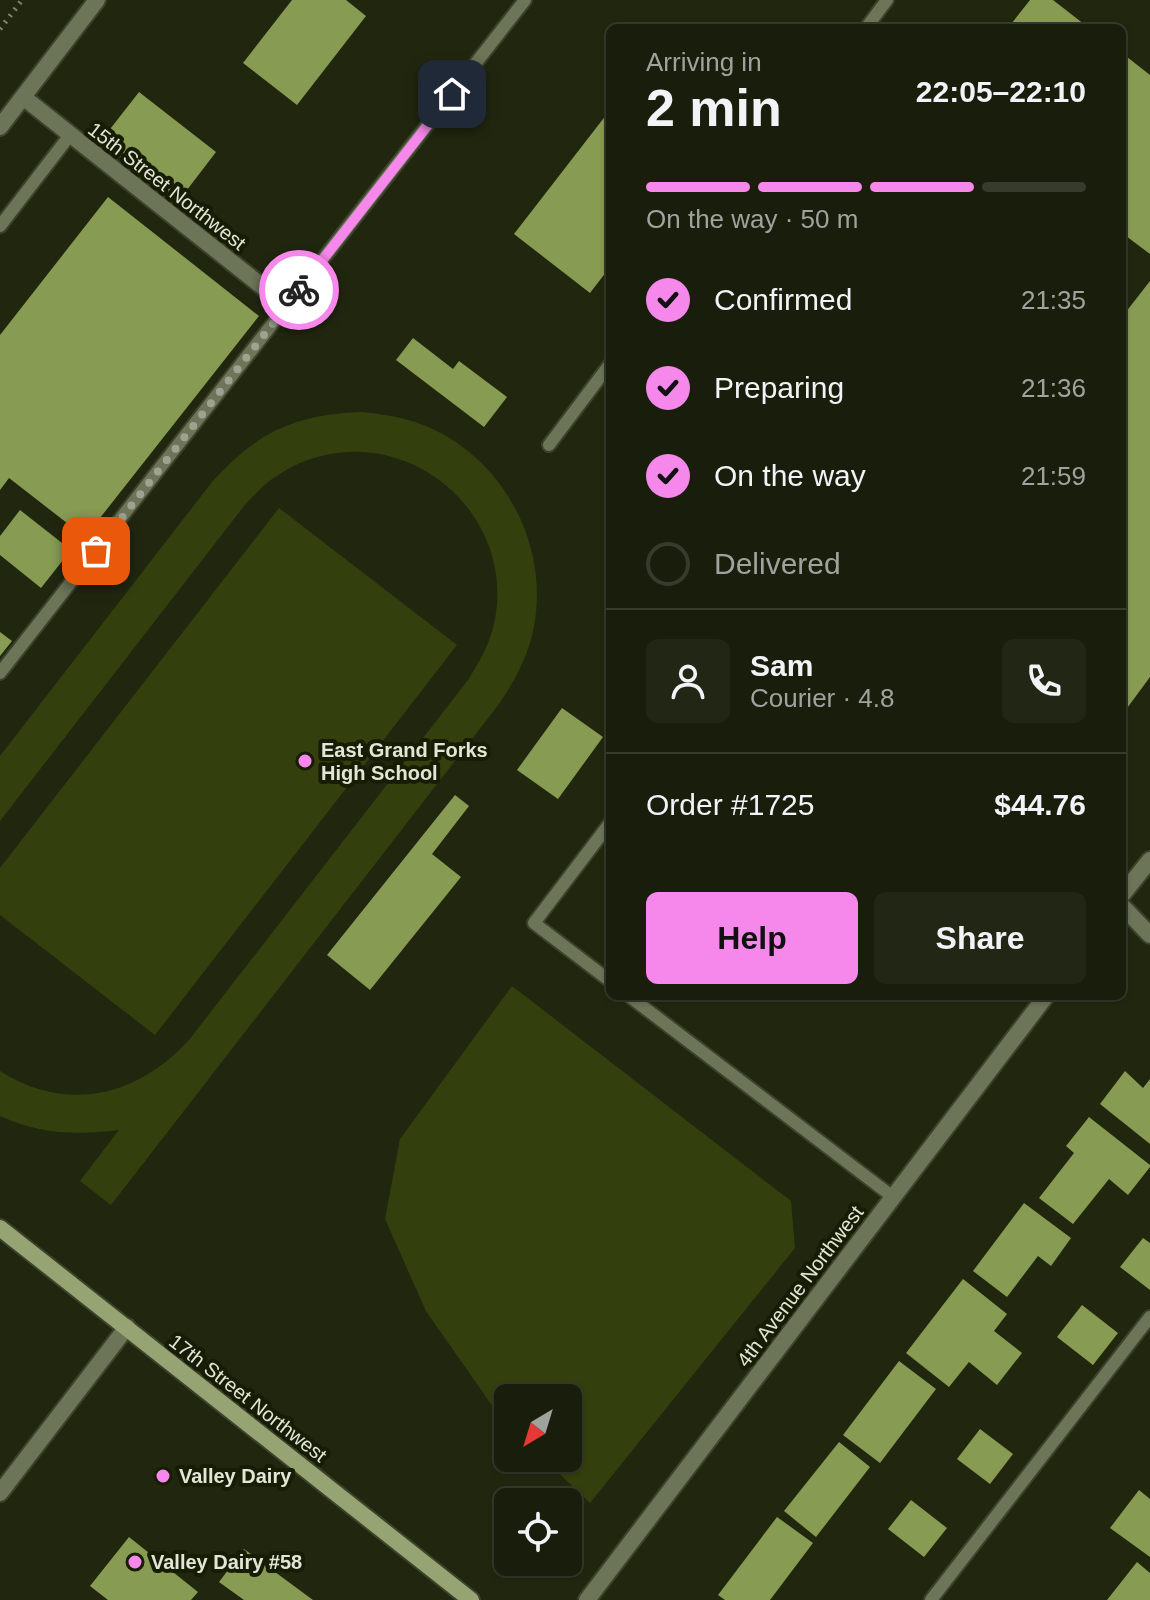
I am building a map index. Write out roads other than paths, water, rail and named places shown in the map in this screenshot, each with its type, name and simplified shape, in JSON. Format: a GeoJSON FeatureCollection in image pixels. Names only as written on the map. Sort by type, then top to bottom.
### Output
{"type":"FeatureCollection","features":[{"type":"Feature","properties":{"kind":"street"},"geometry":{"type":"LineString","coordinates":[[0,127],[97,0]]}},
{"type":"Feature","properties":{"kind":"street","name":"15th Street Northwest"},"geometry":{"type":"LineString","coordinates":[[23,97],[287,306]]}},
{"type":"Feature","properties":{"kind":"street"},"geometry":{"type":"LineString","coordinates":[[1126,890],[1150,860]]}},
{"type":"Feature","properties":{"kind":"street"},"geometry":{"type":"LineString","coordinates":[[1126,910],[1150,935]]}},
{"type":"Feature","properties":{"kind":"street","name":"4th Avenue Northwest"},"geometry":{"type":"LineString","coordinates":[[587,1600],[1043,1000]]}},
{"type":"Feature","properties":{"kind":"street","name":"17th Street Northwest"},"geometry":{"type":"LineString","coordinates":[[0,1228],[471,1600]]}},
{"type":"Feature","properties":{"kind":"street"},"geometry":{"type":"LineString","coordinates":[[0,1493],[127,1327]]}},
{"type":"Feature","properties":{"kind":"lane"},"geometry":{"type":"LineString","coordinates":[[0,673],[525,0]]}},
{"type":"Feature","properties":{"kind":"lane"},"geometry":{"type":"LineString","coordinates":[[869,24],[887,0]]}},
{"type":"Feature","properties":{"kind":"lane"},"geometry":{"type":"LineString","coordinates":[[0,226],[70,135]]}},
{"type":"Feature","properties":{"kind":"lane"},"geometry":{"type":"LineString","coordinates":[[549,445],[606,369]]}},
{"type":"Feature","properties":{"kind":"lane"},"geometry":{"type":"LineString","coordinates":[[606,828],[534,923],[606,978]]}},
{"type":"Feature","properties":{"kind":"lane"},"geometry":{"type":"LineString","coordinates":[[634,1000],[893,1197]]}},
{"type":"Feature","properties":{"kind":"lane"},"geometry":{"type":"LineString","coordinates":[[931,1600],[1150,1317]]}},
{"type":"Feature","properties":{"kind":"place","name":"East Grand Forks High School"},"geometry":{"type":"Point","coordinates":[305,761]}},
{"type":"Feature","properties":{"kind":"place","name":"Valley Dairy"},"geometry":{"type":"Point","coordinates":[163,1476]}},
{"type":"Feature","properties":{"kind":"place","name":"Valley Dairy #58"},"geometry":{"type":"Point","coordinates":[135,1562]}}]}
